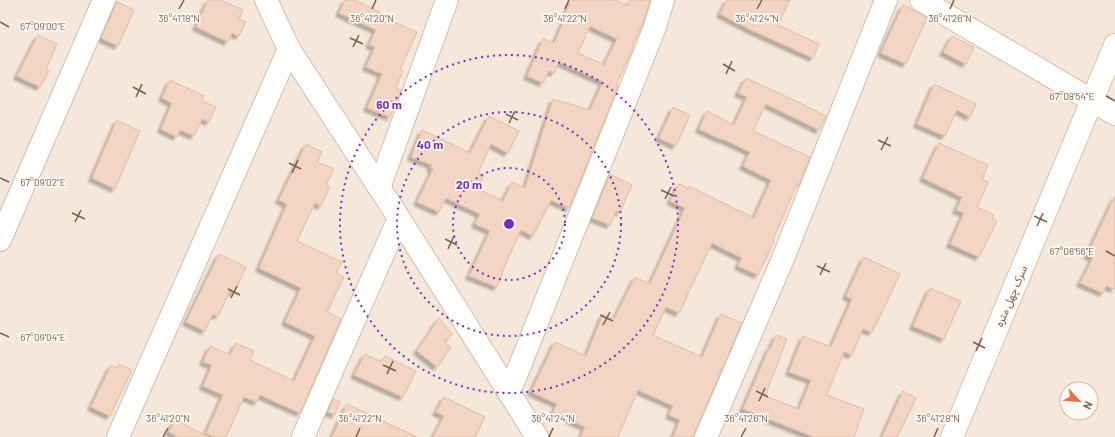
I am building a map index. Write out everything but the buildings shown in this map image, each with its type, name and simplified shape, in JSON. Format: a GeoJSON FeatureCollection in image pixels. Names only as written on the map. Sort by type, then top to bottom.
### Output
{"type":"FeatureCollection","features":[{"type":"Feature","properties":{"kind":"street"},"geometry":{"type":"LineString","coordinates":[[0,240],[104,0]]}},
{"type":"Feature","properties":{"kind":"street"},"geometry":{"type":"LineString","coordinates":[[266,0],[289,49],[399,218],[537,437]]}},
{"type":"Feature","properties":{"kind":"street"},"geometry":{"type":"LineString","coordinates":[[379,188],[447,0]]}},
{"type":"Feature","properties":{"kind":"street"},"geometry":{"type":"LineString","coordinates":[[509,393],[664,0]]}},
{"type":"Feature","properties":{"kind":"street"},"geometry":{"type":"LineString","coordinates":[[706,437],[782,262],[886,0]]}},
{"type":"Feature","properties":{"kind":"street"},"geometry":{"type":"LineString","coordinates":[[921,0],[1115,114]]}},
{"type":"Feature","properties":{"kind":"street","name":"سرک چهل متره"},"geometry":{"type":"LineString","coordinates":[[952,437],[1115,45]]}},
{"type":"Feature","properties":{"kind":"street"},"geometry":{"type":"LineString","coordinates":[[118,437],[289,49]]}},
{"type":"Feature","properties":{"kind":"street"},"geometry":{"type":"LineString","coordinates":[[303,437],[399,218]]}},
{"type":"Feature","properties":{"kind":"shaded area"},"geometry":{"type":"Polygon","coordinates":[[[0,0],[1115,0],[1115,437],[0,437],[0,0]]]}}]}
